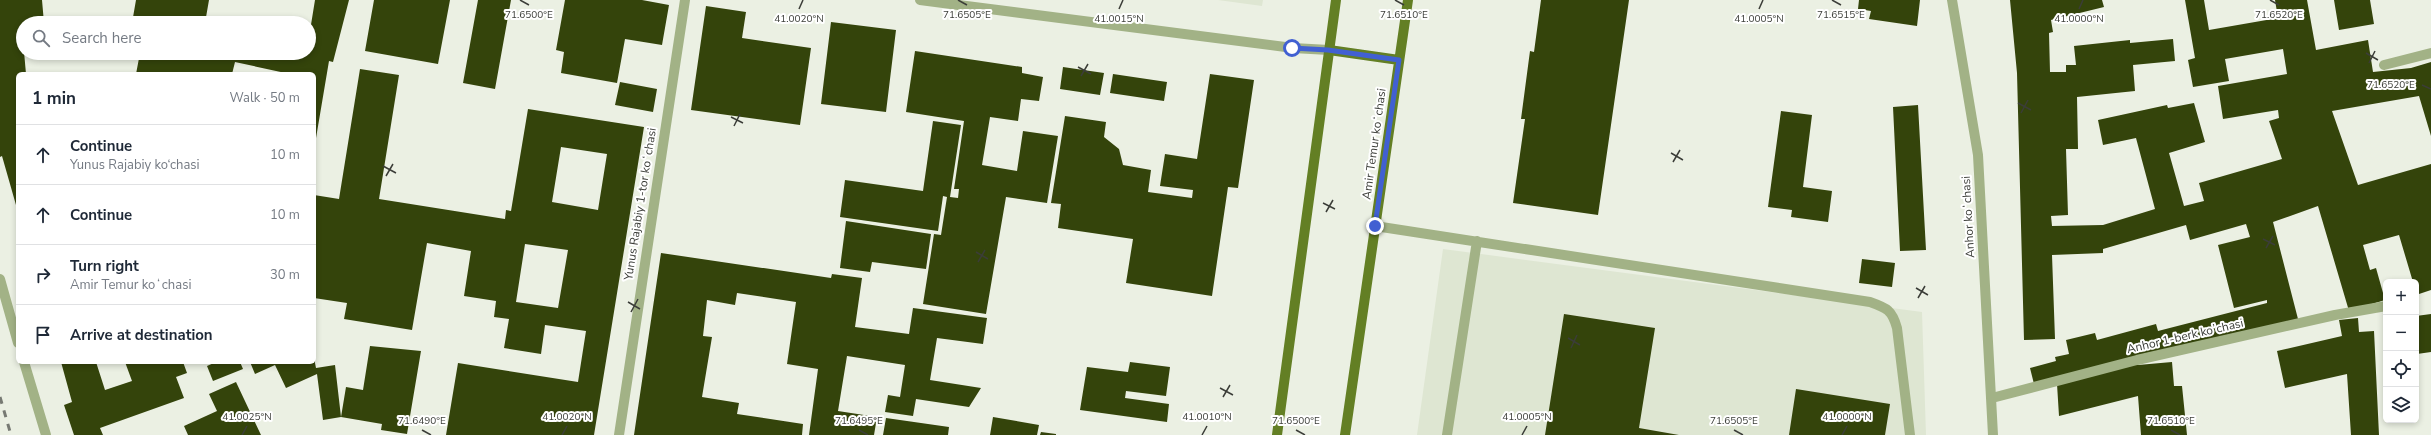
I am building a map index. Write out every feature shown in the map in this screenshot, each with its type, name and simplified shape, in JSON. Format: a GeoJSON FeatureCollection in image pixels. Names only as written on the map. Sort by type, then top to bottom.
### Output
{"type":"FeatureCollection","features":[{"type":"Feature","properties":{"kind":"main road"},"geometry":{"type":"LineString","coordinates":[[1277,435],[1328,50],[1336,0]]}},
{"type":"Feature","properties":{"kind":"main road","name":"Amir Temur koʻchasi"},"geometry":{"type":"LineString","coordinates":[[1345,435],[1408,0]]}},
{"type":"Feature","properties":{"kind":"main road"},"geometry":{"type":"LineString","coordinates":[[1328,50],[1399,60]]}},
{"type":"Feature","properties":{"kind":"street","name":"Yunus Rajabiy 1-tor koʻchasi"},"geometry":{"type":"LineString","coordinates":[[619,435],[685,0]]}},
{"type":"Feature","properties":{"kind":"street"},"geometry":{"type":"LineString","coordinates":[[920,0],[1292,48],[1328,50]]}},
{"type":"Feature","properties":{"kind":"street","name":"Anhor koʻchasi"},"geometry":{"type":"LineString","coordinates":[[1952,0],[1978,155],[1993,435]]}},
{"type":"Feature","properties":{"kind":"street"},"geometry":{"type":"LineString","coordinates":[[2384,65],[2431,53]]}},
{"type":"Feature","properties":{"kind":"street"},"geometry":{"type":"LineString","coordinates":[[1375,226],[1870,302],[1885,308],[1893,315],[1897,328],[1910,435]]}},
{"type":"Feature","properties":{"kind":"street"},"geometry":{"type":"LineString","coordinates":[[1447,435],[1477,241]]}},
{"type":"Feature","properties":{"kind":"street"},"geometry":{"type":"LineString","coordinates":[[0,279],[16,337]]}},
{"type":"Feature","properties":{"kind":"street","name":"Anhor 1-berk koʼchasi"},"geometry":{"type":"LineString","coordinates":[[1992,398],[2137,360],[2335,315],[2383,307]]}},
{"type":"Feature","properties":{"kind":"street"},"geometry":{"type":"LineString","coordinates":[[25,364],[46,435]]}},
{"type":"Feature","properties":{"kind":"shaded area"},"geometry":{"type":"Polygon","coordinates":[[[1218,0],[1263,0],[1262,6],[1218,0]]]}},
{"type":"Feature","properties":{"kind":"shaded area"},"geometry":{"type":"Polygon","coordinates":[[[1443,249],[1922,312],[1926,435],[1417,435],[1443,249]]]}},
{"type":"Feature","properties":{"kind":"building"},"geometry":{"type":"Polygon","coordinates":[[[0,0],[42,0],[43,16],[16,16],[16,60],[25,60],[26,72],[16,72],[16,205],[2,156],[0,157],[0,0]]]}},
{"type":"Feature","properties":{"kind":"building"},"geometry":{"type":"Polygon","coordinates":[[[136,0],[209,0],[206,16],[133,16],[136,0]]]}},
{"type":"Feature","properties":{"kind":"building"},"geometry":{"type":"Polygon","coordinates":[[[315,0],[349,0],[333,62],[329,61],[316,138],[316,72],[281,72],[235,62],[232,72],[136,72],[139,60],[316,60],[316,16],[312,16],[315,0]]]}},
{"type":"Feature","properties":{"kind":"building"},"geometry":{"type":"Polygon","coordinates":[[[374,0],[450,0],[438,64],[365,51],[374,0]]]}},
{"type":"Feature","properties":{"kind":"building"},"geometry":{"type":"Polygon","coordinates":[[[478,0],[511,0],[495,89],[463,83],[478,0]]]}},
{"type":"Feature","properties":{"kind":"building"},"geometry":{"type":"Polygon","coordinates":[[[565,0],[642,0],[669,5],[662,45],[625,39],[617,83],[561,73],[564,52],[556,50],[565,0]]]}},
{"type":"Feature","properties":{"kind":"building"},"geometry":{"type":"Polygon","coordinates":[[[1541,0],[1629,0],[1598,215],[1513,203],[1525,119],[1521,119],[1530,51],[1534,52],[1541,0]]]}},
{"type":"Feature","properties":{"kind":"building"},"geometry":{"type":"Polygon","coordinates":[[[1859,0],[1920,0],[1917,26],[1869,19],[1871,11],[1858,9],[1859,0]]]}},
{"type":"Feature","properties":{"kind":"building"},"geometry":{"type":"Polygon","coordinates":[[[2010,0],[2102,0],[2104,7],[2051,20],[2053,32],[2049,33],[2050,72],[2066,72],[2066,65],[2076,65],[2074,46],[2130,40],[2130,43],[2173,39],[2175,61],[2133,65],[2135,91],[2077,97],[2078,149],[2066,149],[2068,215],[2051,216],[2052,226],[2103,225],[2155,209],[2136,138],[2103,145],[2098,120],[2167,105],[2168,108],[2194,103],[2205,142],[2169,153],[2184,206],[2204,201],[2199,183],[2282,159],[2269,121],[2279,118],[2278,110],[2223,119],[2218,86],[2287,74],[2283,49],[2225,59],[2229,81],[2193,87],[2188,60],[2195,58],[2185,0],[2204,0],[2209,30],[2278,18],[2275,0],[2307,0],[2316,50],[2368,40],[2373,72],[2411,68],[2431,62],[2431,136],[2419,96],[2332,111],[2358,185],[2431,164],[2431,290],[2419,294],[2419,279],[2412,279],[2399,235],[2363,245],[2370,270],[2376,268],[2383,293],[2383,301],[2349,311],[2318,206],[2273,222],[2298,319],[2034,384],[2030,368],[2056,361],[2055,357],[2069,354],[2066,340],[2095,333],[2097,340],[2156,324],[2158,331],[2267,303],[2267,300],[2234,308],[2218,245],[2250,237],[2246,224],[2190,240],[2186,225],[2103,249],[2103,253],[2052,255],[2055,339],[2024,340],[2017,73],[2010,0]]]}},
{"type":"Feature","properties":{"kind":"building"},"geometry":{"type":"Polygon","coordinates":[[[2334,0],[2370,0],[2374,24],[2339,30],[2334,0]]]}},
{"type":"Feature","properties":{"kind":"building"},"geometry":{"type":"Polygon","coordinates":[[[706,6],[746,12],[742,38],[811,48],[800,125],[691,110],[706,6]]]}},
{"type":"Feature","properties":{"kind":"building"},"geometry":{"type":"Polygon","coordinates":[[[831,22],[896,30],[886,112],[821,104],[831,22]]]}},
{"type":"Feature","properties":{"kind":"building"},"geometry":{"type":"Polygon","coordinates":[[[915,51],[1022,67],[1022,73],[1043,77],[1039,101],[1021,99],[1018,121],[990,117],[982,165],[1017,171],[1023,131],[1058,136],[1047,203],[1006,197],[986,314],[923,304],[934,234],[941,235],[947,197],[943,196],[938,231],[840,217],[845,180],[923,191],[933,121],[961,125],[950,197],[958,198],[959,189],[954,189],[964,121],[906,112],[915,51]]]}},
{"type":"Feature","properties":{"kind":"building"},"geometry":{"type":"Polygon","coordinates":[[[1063,67],[1104,73],[1100,95],[1060,89],[1063,67]]]}},
{"type":"Feature","properties":{"kind":"building"},"geometry":{"type":"Polygon","coordinates":[[[360,69],[399,75],[379,199],[505,219],[506,210],[511,211],[528,109],[644,127],[594,435],[446,435],[458,363],[578,382],[586,331],[545,325],[541,354],[504,348],[509,319],[494,317],[496,301],[464,296],[471,251],[427,243],[412,330],[344,319],[347,303],[316,298],[316,195],[339,199],[360,69]],[[561,147],[552,202],[598,210],[607,154],[561,147]],[[525,244],[516,302],[558,308],[568,250],[525,244]]]}},
{"type":"Feature","properties":{"kind":"building"},"geometry":{"type":"Polygon","coordinates":[[[1113,74],[1167,82],[1164,101],[1110,93],[1113,74]]]}},
{"type":"Feature","properties":{"kind":"building"},"geometry":{"type":"Polygon","coordinates":[[[1210,74],[1254,80],[1238,188],[1228,187],[1212,296],[1126,283],[1133,239],[1058,228],[1061,204],[1051,203],[1065,116],[1106,122],[1104,137],[1119,149],[1123,165],[1151,170],[1148,192],[1192,198],[1193,190],[1160,186],[1165,154],[1197,159],[1210,74]]]}},
{"type":"Feature","properties":{"kind":"building"},"geometry":{"type":"Polygon","coordinates":[[[620,82],[657,89],[653,112],[615,105],[620,82]]]}},
{"type":"Feature","properties":{"kind":"building"},"geometry":{"type":"Polygon","coordinates":[[[1918,105],[1926,250],[1900,251],[1893,107],[1918,105]]]}},
{"type":"Feature","properties":{"kind":"building"},"geometry":{"type":"Polygon","coordinates":[[[1781,111],[1812,115],[1803,187],[1832,191],[1828,222],[1791,217],[1792,210],[1768,207],[1781,111]]]}},
{"type":"Feature","properties":{"kind":"building"},"geometry":{"type":"Polygon","coordinates":[[[846,221],[931,234],[926,269],[872,262],[870,272],[840,268],[846,221]]]}},
{"type":"Feature","properties":{"kind":"building"},"geometry":{"type":"Polygon","coordinates":[[[661,253],[831,278],[832,274],[862,278],[855,327],[909,334],[913,308],[987,318],[983,344],[937,338],[930,380],[981,388],[969,407],[916,399],[913,416],[885,412],[888,395],[900,397],[905,365],[847,356],[838,411],[877,417],[874,435],[809,435],[818,369],[787,364],[796,302],[737,293],[735,305],[707,300],[703,336],[712,337],[702,397],[739,403],[737,414],[803,424],[802,435],[634,435],[661,253]]]}},
{"type":"Feature","properties":{"kind":"building"},"geometry":{"type":"Polygon","coordinates":[[[1862,259],[1895,263],[1892,287],[1859,283],[1862,259]]]}},
{"type":"Feature","properties":{"kind":"building"},"geometry":{"type":"Polygon","coordinates":[[[1564,314],[1655,328],[1639,428],[1679,435],[1545,435],[1564,314]]]}},
{"type":"Feature","properties":{"kind":"building"},"geometry":{"type":"Polygon","coordinates":[[[2431,314],[2431,352],[2419,354],[2419,316],[2431,314]]]}},
{"type":"Feature","properties":{"kind":"building"},"geometry":{"type":"Polygon","coordinates":[[[2358,318],[2359,332],[2374,331],[2379,435],[2351,435],[2347,374],[2285,388],[2277,351],[2342,336],[2339,320],[2358,318]]]}},
{"type":"Feature","properties":{"kind":"building"},"geometry":{"type":"Polygon","coordinates":[[[370,346],[421,351],[407,434],[381,430],[382,424],[341,417],[346,387],[363,390],[370,346]]]}},
{"type":"Feature","properties":{"kind":"building"},"geometry":{"type":"Polygon","coordinates":[[[1130,362],[1170,367],[1166,396],[1126,391],[1125,398],[1169,404],[1167,422],[1080,410],[1087,367],[1128,372],[1130,362]]]}},
{"type":"Feature","properties":{"kind":"building"},"geometry":{"type":"Polygon","coordinates":[[[2172,362],[2174,386],[2182,386],[2187,435],[2141,435],[2138,396],[2059,416],[2057,384],[2138,363],[2138,365],[2172,362]]]}},
{"type":"Feature","properties":{"kind":"building"},"geometry":{"type":"Polygon","coordinates":[[[62,364],[97,364],[105,390],[132,381],[126,364],[184,364],[187,373],[176,377],[184,398],[100,428],[103,435],[74,435],[64,405],[72,402],[62,364]]]}},
{"type":"Feature","properties":{"kind":"building"},"geometry":{"type":"Polygon","coordinates":[[[212,364],[241,364],[243,369],[213,381],[207,366],[212,364]]]}},
{"type":"Feature","properties":{"kind":"building"},"geometry":{"type":"Polygon","coordinates":[[[251,364],[315,364],[316,368],[335,365],[341,417],[323,420],[317,374],[286,388],[275,365],[255,374],[251,364]]]}},
{"type":"Feature","properties":{"kind":"building"},"geometry":{"type":"Polygon","coordinates":[[[236,382],[261,435],[188,435],[184,426],[217,411],[209,394],[236,382]]]}},
{"type":"Feature","properties":{"kind":"building"},"geometry":{"type":"Polygon","coordinates":[[[1796,389],[1890,404],[1885,435],[1789,435],[1796,389]]]}},
{"type":"Feature","properties":{"kind":"building"},"geometry":{"type":"Polygon","coordinates":[[[993,417],[1039,425],[1037,435],[990,435],[993,417]]]}},
{"type":"Feature","properties":{"kind":"building"},"geometry":{"type":"Polygon","coordinates":[[[886,418],[949,427],[948,435],[883,435],[886,418]]]}},
{"type":"Feature","properties":{"kind":"building"},"geometry":{"type":"Polygon","coordinates":[[[1041,432],[1056,434],[1056,435],[1040,435],[1041,432]]]}},
{"type":"Feature","properties":{"kind":"railway"},"geometry":{"type":"LineString","coordinates":[[0,397],[11,435]]}},
{"type":"Feature","properties":{"kind":"route"},"geometry":{"type":"LineString","coordinates":[[1292,48],[1328,50],[1399,60],[1375,226]]}}]}
